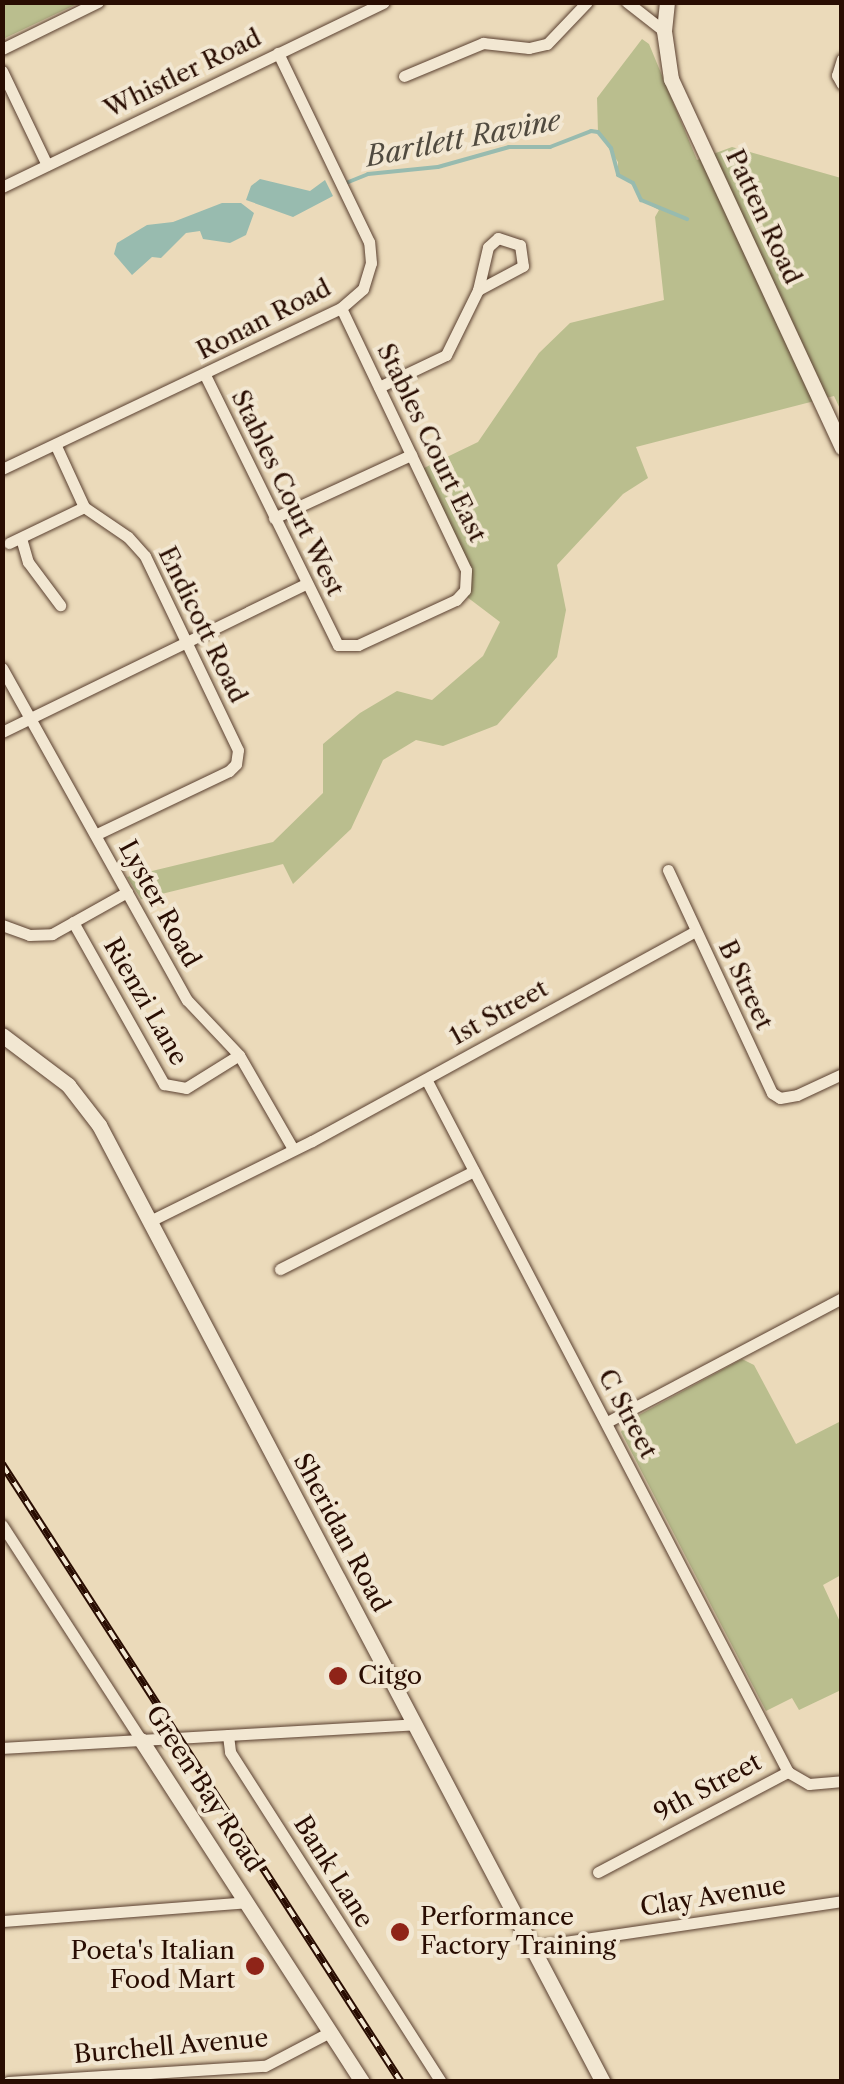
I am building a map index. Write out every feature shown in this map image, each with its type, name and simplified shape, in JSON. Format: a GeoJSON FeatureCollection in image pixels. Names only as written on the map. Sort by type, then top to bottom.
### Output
{"type":"FeatureCollection","features":[{"type":"Feature","properties":{"kind":"main road","name":"Patten Road"},"geometry":{"type":"LineString","coordinates":[[667,2],[664,31],[672,79],[842,447]]}},
{"type":"Feature","properties":{"kind":"main road","name":"Sheridan Road"},"geometry":{"type":"LineString","coordinates":[[2,1035],[38,1058],[83,1102],[150,1221],[602,2082]]}},
{"type":"Feature","properties":{"kind":"main road","name":"Green Bay Road"},"geometry":{"type":"LineString","coordinates":[[141,1740],[362,2082]]}},
{"type":"Feature","properties":{"kind":"street"},"geometry":{"type":"LineString","coordinates":[[2,48],[98,2]]}},
{"type":"Feature","properties":{"kind":"street","name":"Whistler Road"},"geometry":{"type":"LineString","coordinates":[[2,187],[384,2]]}},
{"type":"Feature","properties":{"kind":"street"},"geometry":{"type":"LineString","coordinates":[[404,76],[483,43],[529,48],[547,44],[587,2]]}},
{"type":"Feature","properties":{"kind":"street"},"geometry":{"type":"LineString","coordinates":[[626,2],[664,31]]}},
{"type":"Feature","properties":{"kind":"street","name":"Ronan Road"},"geometry":{"type":"LineString","coordinates":[[2,469],[341,308],[362,289],[370,272],[368,242],[278,53]]}},
{"type":"Feature","properties":{"kind":"street"},"geometry":{"type":"LineString","coordinates":[[842,59],[837,75],[842,84]]}},
{"type":"Feature","properties":{"kind":"street"},"geometry":{"type":"LineString","coordinates":[[2,70],[47,165]]}},
{"type":"Feature","properties":{"kind":"street"},"geometry":{"type":"LineString","coordinates":[[379,387],[446,355],[478,290],[488,247],[498,238],[520,244],[523,266],[478,290]]}},
{"type":"Feature","properties":{"kind":"street","name":"Stables Court East"},"geometry":{"type":"LineString","coordinates":[[329,631],[344,648],[456,600],[468,582],[466,570],[341,308]]}},
{"type":"Feature","properties":{"kind":"street","name":"Stables Court West"},"geometry":{"type":"LineString","coordinates":[[205,375],[329,631]]}},
{"type":"Feature","properties":{"kind":"street","name":"Endicott Road"},"geometry":{"type":"LineString","coordinates":[[56,446],[84,507],[137,546],[239,757],[229,771],[95,835]]}},
{"type":"Feature","properties":{"kind":"street"},"geometry":{"type":"LineString","coordinates":[[274,518],[412,455]]}},
{"type":"Feature","properties":{"kind":"street"},"geometry":{"type":"LineString","coordinates":[[60,604],[15,540],[84,507]]}},
{"type":"Feature","properties":{"kind":"street"},"geometry":{"type":"LineString","coordinates":[[2,732],[306,584]]}},
{"type":"Feature","properties":{"kind":"street","name":"Lyster Road"},"geometry":{"type":"LineString","coordinates":[[2,668],[187,1000],[240,1055],[293,1149]]}},
{"type":"Feature","properties":{"kind":"street","name":"B Street"},"geometry":{"type":"LineString","coordinates":[[668,870],[772,1094],[780,1098],[797,1095],[842,1074]]}},
{"type":"Feature","properties":{"kind":"street"},"geometry":{"type":"LineString","coordinates":[[2,925],[40,936],[127,892]]}},
{"type":"Feature","properties":{"kind":"street","name":"Rienzi Lane"},"geometry":{"type":"LineString","coordinates":[[73,922],[164,1084],[186,1088],[240,1055]]}},
{"type":"Feature","properties":{"kind":"street","name":"1st Street"},"geometry":{"type":"LineString","coordinates":[[150,1221],[326,1134],[695,931]]}},
{"type":"Feature","properties":{"kind":"street","name":"C Street"},"geometry":{"type":"LineString","coordinates":[[426,1079],[788,1772]]}},
{"type":"Feature","properties":{"kind":"street"},"geometry":{"type":"LineString","coordinates":[[280,1269],[474,1171]]}},
{"type":"Feature","properties":{"kind":"street"},"geometry":{"type":"LineString","coordinates":[[607,1422],[842,1298]]}},
{"type":"Feature","properties":{"kind":"street","name":"Green Bay Road"},"geometry":{"type":"LineString","coordinates":[[3,1526],[141,1740]]}},
{"type":"Feature","properties":{"kind":"street"},"geometry":{"type":"LineString","coordinates":[[2,1748],[414,1724]]}},
{"type":"Feature","properties":{"kind":"street","name":"Bank Lane"},"geometry":{"type":"LineString","coordinates":[[228,1735],[229,1751],[441,2082]]}},
{"type":"Feature","properties":{"kind":"street","name":"9th Street"},"geometry":{"type":"LineString","coordinates":[[598,1872],[788,1772],[809,1784],[842,1781]]}},
{"type":"Feature","properties":{"kind":"street","name":"Clay Avenue"},"geometry":{"type":"LineString","coordinates":[[532,1947],[842,1900]]}},
{"type":"Feature","properties":{"kind":"street"},"geometry":{"type":"LineString","coordinates":[[2,1921],[248,1902]]}},
{"type":"Feature","properties":{"kind":"street","name":"Burchell Avenue"},"geometry":{"type":"LineString","coordinates":[[8,2082],[234,2075],[276,2063],[330,2032]]}},
{"type":"Feature","properties":{"kind":"green space"},"geometry":{"type":"Polygon","coordinates":[[[3,2],[79,2],[79,3],[3,39],[3,2]]]}},
{"type":"Feature","properties":{"kind":"green space"},"geometry":{"type":"Polygon","coordinates":[[[642,39],[649,44],[697,160],[732,147],[841,178],[841,411],[834,396],[636,447],[648,478],[623,494],[557,565],[566,610],[557,657],[497,725],[443,746],[416,740],[383,760],[351,829],[293,884],[283,864],[141,899],[127,877],[273,842],[323,793],[323,744],[360,713],[397,691],[432,700],[483,656],[500,622],[467,597],[472,571],[422,469],[478,442],[539,353],[570,323],[664,300],[655,217],[659,210],[641,200],[633,183],[618,175],[618,162],[598,132],[597,98],[642,39]]]}},
{"type":"Feature","properties":{"kind":"green space"},"geometry":{"type":"Polygon","coordinates":[[[742,1359],[754,1365],[796,1444],[841,1421],[841,1575],[823,1585],[841,1624],[841,1690],[799,1710],[792,1698],[766,1711],[621,1432],[626,1422],[742,1359]]]}},
{"type":"Feature","properties":{"kind":"water"},"geometry":{"type":"Polygon","coordinates":[[[260,179],[310,191],[325,180],[333,196],[293,217],[246,200],[251,186],[260,179]]]}},
{"type":"Feature","properties":{"kind":"water"},"geometry":{"type":"Polygon","coordinates":[[[222,203],[241,203],[254,213],[246,235],[230,243],[203,239],[200,231],[186,233],[161,258],[152,257],[132,275],[114,254],[117,243],[147,225],[173,222],[222,203]]]}},
{"type":"Feature","properties":{"kind":"waterway","name":"Bartlett Ravine"},"geometry":{"type":"LineString","coordinates":[[346,183],[368,174],[438,167],[509,147],[550,147],[591,131],[598,132],[611,148],[618,175],[633,183],[641,200],[687,219]]}},
{"type":"Feature","properties":{"kind":"railway"},"geometry":{"type":"LineString","coordinates":[[2,1464],[401,2082]]}},
{"type":"Feature","properties":{"kind":"place","name":"Citgo"},"geometry":{"type":"Point","coordinates":[338,1676]}},
{"type":"Feature","properties":{"kind":"place","name":"Performance Factory Training"},"geometry":{"type":"Point","coordinates":[400,1932]}},
{"type":"Feature","properties":{"kind":"place","name":"Poeta's Italian Food Mart"},"geometry":{"type":"Point","coordinates":[255,1966]}}]}
